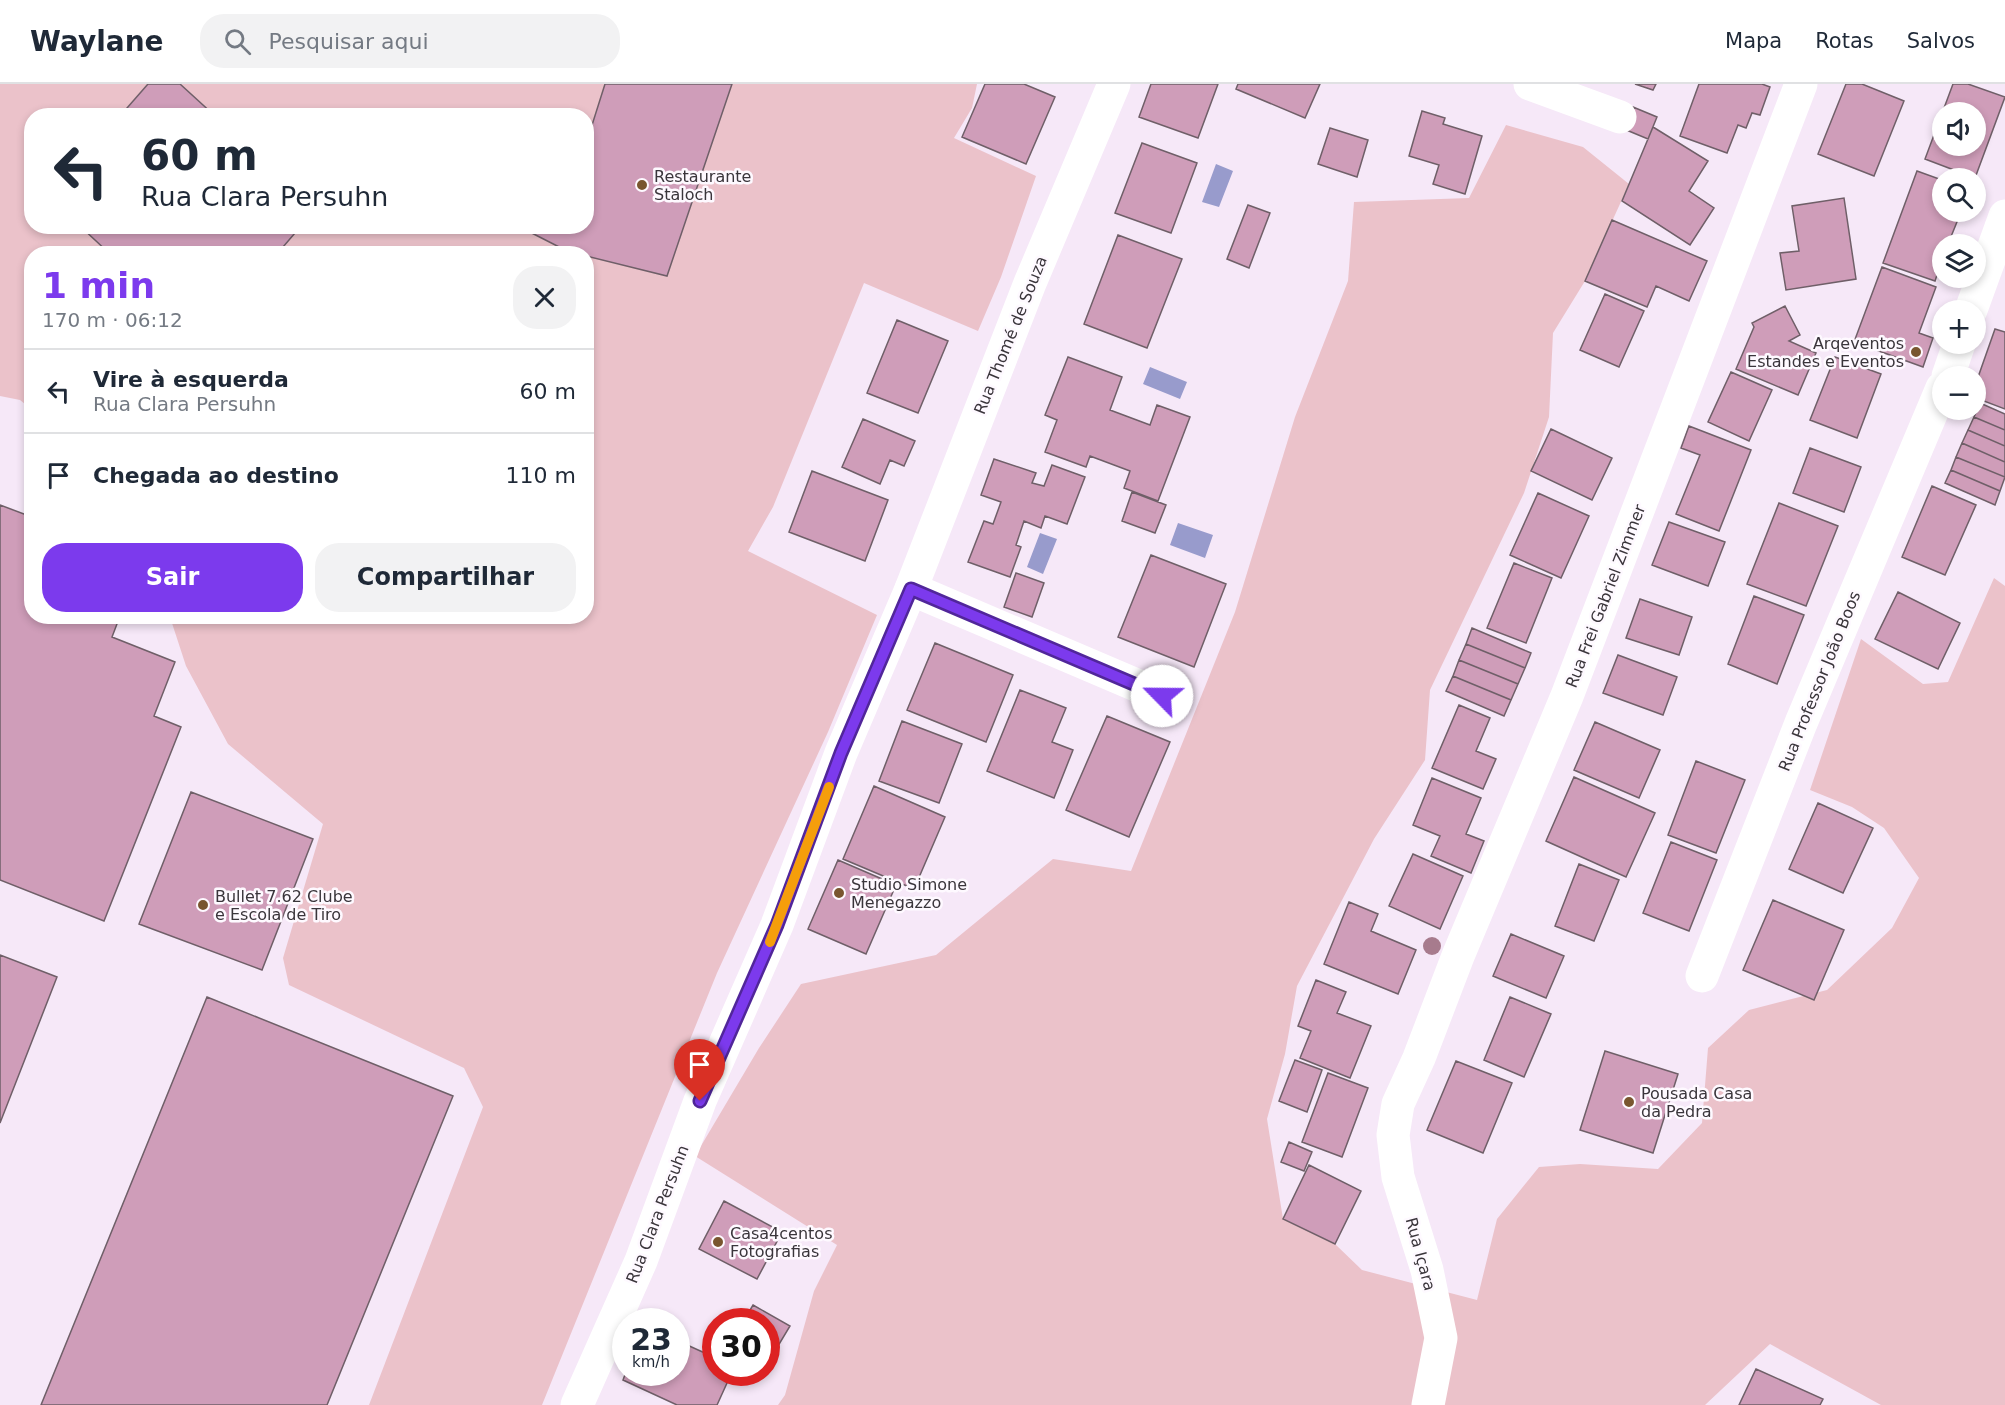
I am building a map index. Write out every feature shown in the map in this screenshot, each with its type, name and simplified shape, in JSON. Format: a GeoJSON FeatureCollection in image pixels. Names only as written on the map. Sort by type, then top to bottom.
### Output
{"type":"FeatureCollection","features":[{"type":"Feature","properties":{"kind":"street","name":"Rua Thomé de Souza"},"geometry":{"type":"LineString","coordinates":[[911,589],[1030,283],[1114,84]]}},
{"type":"Feature","properties":{"kind":"street"},"geometry":{"type":"LineString","coordinates":[[1530,84],[1620,117]]}},
{"type":"Feature","properties":{"kind":"street","name":"Rua Frei Gabriel Zimmer"},"geometry":{"type":"LineString","coordinates":[[1398,1104],[1567,696],[1801,84]]}},
{"type":"Feature","properties":{"kind":"street"},"geometry":{"type":"LineString","coordinates":[[1975,300],[2005,216]]}},
{"type":"Feature","properties":{"kind":"street","name":"Rua Professor João Boos"},"geometry":{"type":"LineString","coordinates":[[1702,976],[1801,723],[1932,412]]}},
{"type":"Feature","properties":{"kind":"street"},"geometry":{"type":"LineString","coordinates":[[911,589],[1162,696]]}},
{"type":"Feature","properties":{"kind":"street","name":"Rua Clara Persuhn"},"geometry":{"type":"LineString","coordinates":[[577,1405],[641,1261],[700,1101],[777,925],[841,753],[911,589]]}},
{"type":"Feature","properties":{"kind":"street","name":"Rua Içara"},"geometry":{"type":"LineString","coordinates":[[1398,1104],[1393,1135],[1398,1177],[1427,1269],[1441,1338],[1428,1405]]}},
{"type":"Feature","properties":{"kind":"shaded area"},"geometry":{"type":"Polygon","coordinates":[[[0,84],[977,84],[972,108],[954,138],[1036,176],[1001,277],[978,331],[864,283],[773,507],[748,551],[877,615],[828,732],[717,973],[542,1405],[369,1405],[483,1107],[464,1068],[289,985],[283,958],[323,824],[228,744],[186,666],[172,624],[594,624],[594,246],[24,246],[24,403],[20,400],[0,396],[0,84]]]}},
{"type":"Feature","properties":{"kind":"shaded area"},"geometry":{"type":"Polygon","coordinates":[[[1506,125],[1583,147],[1629,184],[1585,281],[1553,333],[1549,417],[1524,493],[1430,690],[1425,760],[1374,839],[1297,986],[1285,1054],[1267,1119],[1283,1219],[1335,1244],[1362,1270],[1477,1300],[1497,1219],[1539,1167],[1580,1164],[1658,1169],[1702,1123],[1708,1048],[1749,1010],[1827,990],[1892,928],[1919,878],[1884,828],[1852,807],[1810,790],[1861,639],[1923,684],[1948,682],[1994,578],[2005,586],[2005,1405],[1881,1405],[1770,1344],[1705,1405],[778,1405],[785,1395],[814,1291],[837,1245],[695,1156],[759,1048],[801,984],[936,955],[1053,859],[1131,871],[1235,612],[1295,417],[1348,281],[1354,202],[1469,198],[1506,125]]]}},
{"type":"Feature","properties":{"kind":"water"},"geometry":{"type":"Polygon","coordinates":[[[1216,164],[1233,171],[1219,207],[1202,202],[1216,164]]]}},
{"type":"Feature","properties":{"kind":"water"},"geometry":{"type":"Polygon","coordinates":[[[1150,367],[1187,382],[1180,399],[1143,384],[1150,367]]]}},
{"type":"Feature","properties":{"kind":"water"},"geometry":{"type":"Polygon","coordinates":[[[1178,523],[1213,535],[1205,558],[1170,545],[1178,523]]]}},
{"type":"Feature","properties":{"kind":"water"},"geometry":{"type":"Polygon","coordinates":[[[1040,533],[1057,539],[1043,574],[1027,567],[1040,533]]]}},
{"type":"Feature","properties":{"kind":"building"},"geometry":{"type":"Polygon","coordinates":[[[148,84],[180,84],[206,108],[127,108],[148,84]]]}},
{"type":"Feature","properties":{"kind":"building","name":"Restaurante Staloch"},"geometry":{"type":"Polygon","coordinates":[[[605,84],[732,84],[667,276],[594,258],[594,246],[557,246],[534,234],[594,234],[594,119],[605,84]]]}},
{"type":"Feature","properties":{"kind":"building"},"geometry":{"type":"Polygon","coordinates":[[[985,84],[1024,84],[1055,97],[1026,164],[962,137],[985,84]]]}},
{"type":"Feature","properties":{"kind":"building"},"geometry":{"type":"Polygon","coordinates":[[[1151,84],[1218,84],[1198,138],[1139,117],[1151,84]]]}},
{"type":"Feature","properties":{"kind":"building"},"geometry":{"type":"Polygon","coordinates":[[[1238,84],[1320,84],[1305,118],[1236,89],[1238,84]]]}},
{"type":"Feature","properties":{"kind":"building"},"geometry":{"type":"Polygon","coordinates":[[[1635,84],[1656,84],[1653,90],[1635,84]]]}},
{"type":"Feature","properties":{"kind":"building"},"geometry":{"type":"Polygon","coordinates":[[[1699,84],[1762,84],[1770,87],[1760,115],[1752,113],[1746,128],[1738,125],[1727,153],[1680,136],[1699,84]]]}},
{"type":"Feature","properties":{"kind":"building"},"geometry":{"type":"Polygon","coordinates":[[[1846,84],[1862,84],[1904,101],[1874,176],[1818,154],[1846,84]]]}},
{"type":"Feature","properties":{"kind":"building"},"geometry":{"type":"Polygon","coordinates":[[[1953,84],[1968,84],[2005,97],[1986,148],[1986,102],[1947,102],[1953,84]]]}},
{"type":"Feature","properties":{"kind":"building"},"geometry":{"type":"Polygon","coordinates":[[[1633,107],[1657,117],[1648,139],[1624,129],[1633,107]]]}},
{"type":"Feature","properties":{"kind":"building"},"geometry":{"type":"Polygon","coordinates":[[[1422,111],[1445,118],[1443,124],[1482,136],[1465,194],[1433,184],[1439,165],[1409,156],[1422,111]]]}},
{"type":"Feature","properties":{"kind":"building"},"geometry":{"type":"Polygon","coordinates":[[[1653,127],[1708,161],[1689,191],[1714,208],[1690,245],[1622,201],[1653,127]]]}},
{"type":"Feature","properties":{"kind":"building"},"geometry":{"type":"Polygon","coordinates":[[[1330,128],[1368,140],[1357,177],[1318,164],[1330,128]]]}},
{"type":"Feature","properties":{"kind":"building"},"geometry":{"type":"Polygon","coordinates":[[[1932,140],[1932,156],[1983,156],[1979,168],[1949,168],[1925,159],[1932,140]]]}},
{"type":"Feature","properties":{"kind":"building"},"geometry":{"type":"Polygon","coordinates":[[[1142,143],[1197,163],[1171,233],[1115,213],[1142,143]]]}},
{"type":"Feature","properties":{"kind":"building"},"geometry":{"type":"Polygon","coordinates":[[[1917,171],[1932,176],[1932,222],[1957,222],[1952,234],[1932,234],[1932,280],[1883,263],[1917,171]]]}},
{"type":"Feature","properties":{"kind":"building"},"geometry":{"type":"Polygon","coordinates":[[[1844,198],[1856,279],[1786,290],[1780,253],[1799,251],[1792,206],[1844,198]]]}},
{"type":"Feature","properties":{"kind":"building"},"geometry":{"type":"Polygon","coordinates":[[[1248,205],[1270,213],[1249,268],[1227,259],[1248,205]]]}},
{"type":"Feature","properties":{"kind":"building"},"geometry":{"type":"Polygon","coordinates":[[[1612,220],[1707,261],[1689,301],[1656,286],[1647,307],[1585,281],[1612,220]]]}},
{"type":"Feature","properties":{"kind":"building"},"geometry":{"type":"Polygon","coordinates":[[[89,234],[294,234],[284,246],[101,246],[89,234]]]}},
{"type":"Feature","properties":{"kind":"building"},"geometry":{"type":"Polygon","coordinates":[[[1118,235],[1182,259],[1147,348],[1084,324],[1118,235]]]}},
{"type":"Feature","properties":{"kind":"building"},"geometry":{"type":"Polygon","coordinates":[[[1882,267],[1936,288],[1919,333],[1932,338],[1923,367],[1854,342],[1882,267]]]}},
{"type":"Feature","properties":{"kind":"building"},"geometry":{"type":"Polygon","coordinates":[[[1605,294],[1644,311],[1619,367],[1580,350],[1605,294]]]}},
{"type":"Feature","properties":{"kind":"building"},"geometry":{"type":"Polygon","coordinates":[[[1785,306],[1800,335],[1789,341],[1816,353],[1798,395],[1736,369],[1754,327],[1752,323],[1785,306]]]}},
{"type":"Feature","properties":{"kind":"building"},"geometry":{"type":"Polygon","coordinates":[[[897,320],[948,341],[918,413],[867,393],[897,320]]]}},
{"type":"Feature","properties":{"kind":"building"},"geometry":{"type":"Polygon","coordinates":[[[1995,329],[2005,332],[2005,409],[1986,402],[1986,366],[1982,366],[1995,329]]]}},
{"type":"Feature","properties":{"kind":"building"},"geometry":{"type":"Polygon","coordinates":[[[1068,357],[1122,377],[1110,410],[1150,425],[1157,405],[1190,417],[1158,501],[1124,488],[1130,471],[1090,456],[1086,467],[1045,452],[1057,420],[1045,415],[1068,357]]]}},
{"type":"Feature","properties":{"kind":"building"},"geometry":{"type":"Polygon","coordinates":[[[1835,357],[1881,374],[1857,438],[1810,420],[1835,357]]]}},
{"type":"Feature","properties":{"kind":"building"},"geometry":{"type":"Polygon","coordinates":[[[1731,372],[1772,390],[1749,441],[1708,422],[1731,372]]]}},
{"type":"Feature","properties":{"kind":"building"},"geometry":{"type":"Polygon","coordinates":[[[1986,406],[2005,414],[2005,430],[1981,420],[1986,420],[1986,406]]]}},
{"type":"Feature","properties":{"kind":"building"},"geometry":{"type":"Polygon","coordinates":[[[863,419],[915,441],[904,466],[890,460],[880,484],[842,467],[863,419]]]}},
{"type":"Feature","properties":{"kind":"building"},"geometry":{"type":"Polygon","coordinates":[[[1973,420],[1981,420],[2005,430],[2005,446],[1968,430],[1973,420]]]}},
{"type":"Feature","properties":{"kind":"building"},"geometry":{"type":"Polygon","coordinates":[[[1689,426],[1751,450],[1719,531],[1676,514],[1700,455],[1681,448],[1689,426]]]}},
{"type":"Feature","properties":{"kind":"building"},"geometry":{"type":"Polygon","coordinates":[[[1551,429],[1612,458],[1592,500],[1531,471],[1551,429]]]}},
{"type":"Feature","properties":{"kind":"building"},"geometry":{"type":"Polygon","coordinates":[[[1968,430],[2005,446],[2005,462],[1962,443],[1968,430]]]}},
{"type":"Feature","properties":{"kind":"building"},"geometry":{"type":"Polygon","coordinates":[[[1962,443],[2005,462],[2005,477],[1956,457],[1962,443]]]}},
{"type":"Feature","properties":{"kind":"building"},"geometry":{"type":"Polygon","coordinates":[[[1810,448],[1861,467],[1844,512],[1793,493],[1810,448]]]}},
{"type":"Feature","properties":{"kind":"building"},"geometry":{"type":"Polygon","coordinates":[[[1956,457],[2005,477],[2000,491],[1951,470],[1956,457]]]}},
{"type":"Feature","properties":{"kind":"building"},"geometry":{"type":"Polygon","coordinates":[[[994,459],[1036,473],[1032,483],[1044,486],[1052,465],[1085,477],[1067,524],[1045,516],[1041,528],[1024,521],[1016,545],[1021,547],[1010,577],[968,562],[984,521],[993,524],[1001,502],[981,495],[994,459]]]}},
{"type":"Feature","properties":{"kind":"building"},"geometry":{"type":"Polygon","coordinates":[[[1951,470],[2000,491],[1995,505],[1945,483],[1951,470]]]}},
{"type":"Feature","properties":{"kind":"building"},"geometry":{"type":"Polygon","coordinates":[[[812,471],[888,500],[865,561],[789,532],[812,471]]]}},
{"type":"Feature","properties":{"kind":"building"},"geometry":{"type":"Polygon","coordinates":[[[1932,486],[1976,505],[1945,575],[1902,557],[1932,486]]]}},
{"type":"Feature","properties":{"kind":"building"},"geometry":{"type":"Polygon","coordinates":[[[1132,492],[1166,505],[1155,533],[1122,521],[1132,492]]]}},
{"type":"Feature","properties":{"kind":"building"},"geometry":{"type":"Polygon","coordinates":[[[1538,493],[1589,516],[1561,578],[1510,555],[1538,493]]]}},
{"type":"Feature","properties":{"kind":"building"},"geometry":{"type":"Polygon","coordinates":[[[1779,503],[1838,526],[1806,606],[1747,584],[1779,503]]]}},
{"type":"Feature","properties":{"kind":"building"},"geometry":{"type":"Polygon","coordinates":[[[0,505],[24,514],[24,624],[117,624],[112,637],[175,662],[154,716],[181,727],[104,921],[0,880],[0,505]]]}},
{"type":"Feature","properties":{"kind":"building"},"geometry":{"type":"Polygon","coordinates":[[[1669,522],[1725,542],[1708,586],[1652,565],[1669,522]]]}},
{"type":"Feature","properties":{"kind":"building"},"geometry":{"type":"Polygon","coordinates":[[[1151,555],[1226,584],[1194,667],[1118,637],[1151,555]]]}},
{"type":"Feature","properties":{"kind":"building"},"geometry":{"type":"Polygon","coordinates":[[[1514,563],[1552,578],[1526,643],[1487,628],[1514,563]]]}},
{"type":"Feature","properties":{"kind":"building"},"geometry":{"type":"Polygon","coordinates":[[[1016,573],[1044,583],[1032,617],[1004,607],[1016,573]]]}},
{"type":"Feature","properties":{"kind":"building"},"geometry":{"type":"Polygon","coordinates":[[[1898,592],[1960,623],[1938,669],[1875,639],[1898,592]]]}},
{"type":"Feature","properties":{"kind":"building"},"geometry":{"type":"Polygon","coordinates":[[[1754,596],[1804,615],[1777,684],[1728,664],[1754,596]]]}},
{"type":"Feature","properties":{"kind":"building"},"geometry":{"type":"Polygon","coordinates":[[[1640,599],[1692,617],[1679,655],[1626,638],[1640,599]]]}},
{"type":"Feature","properties":{"kind":"building"},"geometry":{"type":"Polygon","coordinates":[[[1472,628],[1531,653],[1525,668],[1466,644],[1472,628]]]}},
{"type":"Feature","properties":{"kind":"building"},"geometry":{"type":"Polygon","coordinates":[[[935,643],[1013,675],[986,742],[907,710],[935,643]]]}},
{"type":"Feature","properties":{"kind":"building"},"geometry":{"type":"Polygon","coordinates":[[[1466,644],[1525,668],[1518,684],[1459,660],[1466,644]]]}},
{"type":"Feature","properties":{"kind":"building"},"geometry":{"type":"Polygon","coordinates":[[[1618,655],[1677,677],[1663,715],[1603,693],[1618,655]]]}},
{"type":"Feature","properties":{"kind":"building"},"geometry":{"type":"Polygon","coordinates":[[[1459,660],[1518,684],[1511,700],[1453,676],[1459,660]]]}},
{"type":"Feature","properties":{"kind":"building"},"geometry":{"type":"Polygon","coordinates":[[[1453,676],[1511,700],[1504,716],[1446,691],[1453,676]]]}},
{"type":"Feature","properties":{"kind":"building"},"geometry":{"type":"Polygon","coordinates":[[[1020,690],[1066,708],[1052,742],[1073,750],[1054,798],[987,771],[1020,690]]]}},
{"type":"Feature","properties":{"kind":"building"},"geometry":{"type":"Polygon","coordinates":[[[1459,705],[1490,718],[1476,751],[1496,759],[1483,789],[1432,768],[1459,705]]]}},
{"type":"Feature","properties":{"kind":"building"},"geometry":{"type":"Polygon","coordinates":[[[1107,716],[1170,742],[1129,837],[1066,810],[1107,716]]]}},
{"type":"Feature","properties":{"kind":"building"},"geometry":{"type":"Polygon","coordinates":[[[902,721],[962,744],[939,803],[879,781],[902,721]]]}},
{"type":"Feature","properties":{"kind":"building"},"geometry":{"type":"Polygon","coordinates":[[[1595,722],[1660,750],[1639,798],[1574,770],[1595,722]]]}},
{"type":"Feature","properties":{"kind":"building"},"geometry":{"type":"Polygon","coordinates":[[[1696,761],[1745,780],[1716,853],[1668,835],[1696,761]]]}},
{"type":"Feature","properties":{"kind":"building"},"geometry":{"type":"Polygon","coordinates":[[[1574,777],[1655,813],[1626,877],[1546,841],[1574,777]]]}},
{"type":"Feature","properties":{"kind":"building"},"geometry":{"type":"Polygon","coordinates":[[[1432,778],[1481,798],[1466,834],[1484,841],[1471,873],[1431,856],[1440,836],[1413,825],[1432,778]]]}},
{"type":"Feature","properties":{"kind":"building"},"geometry":{"type":"Polygon","coordinates":[[[874,786],[945,817],[914,889],[843,859],[874,786]]]}},
{"type":"Feature","properties":{"kind":"building"},"geometry":{"type":"Polygon","coordinates":[[[191,792],[313,839],[262,970],[139,924],[191,792]]]}},
{"type":"Feature","properties":{"kind":"building"},"geometry":{"type":"Polygon","coordinates":[[[1818,803],[1873,828],[1843,893],[1789,869],[1818,803]]]}},
{"type":"Feature","properties":{"kind":"building"},"geometry":{"type":"Polygon","coordinates":[[[1671,842],[1717,860],[1689,931],[1643,913],[1671,842]]]}},
{"type":"Feature","properties":{"kind":"building"},"geometry":{"type":"Polygon","coordinates":[[[1413,854],[1463,876],[1440,929],[1389,906],[1413,854]]]}},
{"type":"Feature","properties":{"kind":"building"},"geometry":{"type":"Polygon","coordinates":[[[838,860],[896,885],[866,954],[808,929],[838,860]]]}},
{"type":"Feature","properties":{"kind":"building"},"geometry":{"type":"Polygon","coordinates":[[[1579,864],[1619,880],[1594,941],[1555,926],[1579,864]]]}},
{"type":"Feature","properties":{"kind":"building"},"geometry":{"type":"Polygon","coordinates":[[[1773,900],[1844,930],[1814,1000],[1743,970],[1773,900]]]}},
{"type":"Feature","properties":{"kind":"building"},"geometry":{"type":"Polygon","coordinates":[[[1349,902],[1378,914],[1371,931],[1416,950],[1398,994],[1324,964],[1349,902]]]}},
{"type":"Feature","properties":{"kind":"building"},"geometry":{"type":"Polygon","coordinates":[[[1511,934],[1564,956],[1546,998],[1493,976],[1511,934]]]}},
{"type":"Feature","properties":{"kind":"building"},"geometry":{"type":"Polygon","coordinates":[[[0,955],[57,977],[0,1123],[0,955]]]}},
{"type":"Feature","properties":{"kind":"building"},"geometry":{"type":"Polygon","coordinates":[[[1316,980],[1346,992],[1337,1013],[1371,1026],[1350,1078],[1300,1058],[1311,1031],[1298,1026],[1316,980]]]}},
{"type":"Feature","properties":{"kind":"building"},"geometry":{"type":"Polygon","coordinates":[[[207,997],[453,1096],[327,1405],[41,1405],[207,997]]]}},
{"type":"Feature","properties":{"kind":"building"},"geometry":{"type":"Polygon","coordinates":[[[1510,997],[1551,1014],[1524,1077],[1484,1060],[1510,997]]]}},
{"type":"Feature","properties":{"kind":"building","name":"Pousada Casa da Pedra"},"geometry":{"type":"Polygon","coordinates":[[[1605,1051],[1678,1074],[1653,1153],[1580,1130],[1605,1051]]]}},
{"type":"Feature","properties":{"kind":"building"},"geometry":{"type":"Polygon","coordinates":[[[1295,1060],[1322,1070],[1307,1112],[1279,1101],[1295,1060]]]}},
{"type":"Feature","properties":{"kind":"building"},"geometry":{"type":"Polygon","coordinates":[[[1456,1061],[1512,1083],[1483,1153],[1427,1130],[1456,1061]]]}},
{"type":"Feature","properties":{"kind":"building"},"geometry":{"type":"Polygon","coordinates":[[[1328,1073],[1368,1088],[1342,1157],[1302,1142],[1328,1073]]]}},
{"type":"Feature","properties":{"kind":"building"},"geometry":{"type":"Polygon","coordinates":[[[1289,1142],[1312,1152],[1304,1171],[1281,1162],[1289,1142]]]}},
{"type":"Feature","properties":{"kind":"building"},"geometry":{"type":"Polygon","coordinates":[[[1309,1165],[1361,1191],[1335,1244],[1283,1219],[1309,1165]]]}},
{"type":"Feature","properties":{"kind":"building"},"geometry":{"type":"Polygon","coordinates":[[[724,1201],[782,1232],[757,1279],[699,1249],[724,1201]]]}},
{"type":"Feature","properties":{"kind":"building"},"geometry":{"type":"Polygon","coordinates":[[[780,1320],[790,1326],[780,1343],[780,1320]]]}},
{"type":"Feature","properties":{"kind":"building"},"geometry":{"type":"Polygon","coordinates":[[[690,1346],[702,1352],[702,1386],[726,1386],[717,1405],[677,1405],[636,1386],[690,1386],[690,1346]]]}},
{"type":"Feature","properties":{"kind":"building"},"geometry":{"type":"Polygon","coordinates":[[[1756,1369],[1823,1399],[1820,1405],[1739,1405],[1756,1369]]]}},
{"type":"Feature","properties":{"kind":"slow traffic"},"geometry":{"type":"LineString","coordinates":[[770,942],[829,787]]}},
{"type":"Feature","properties":{"kind":"place","name":"Restaurante Staloch"},"geometry":{"type":"Point","coordinates":[642,185]}},
{"type":"Feature","properties":{"kind":"place","name":"Arqeventos Estandes e Eventos"},"geometry":{"type":"Point","coordinates":[1916,352]}},
{"type":"Feature","properties":{"kind":"place","name":"Studio Simone Menegazzo"},"geometry":{"type":"Point","coordinates":[839,893]}},
{"type":"Feature","properties":{"kind":"place","name":"Bullet 7.62 Clube e Escola de Tiro"},"geometry":{"type":"Point","coordinates":[203,905]}},
{"type":"Feature","properties":{"kind":"place","name":"Pousada Casa da Pedra"},"geometry":{"type":"Point","coordinates":[1629,1102]}},
{"type":"Feature","properties":{"kind":"place","name":"Casa4centos Fotografias"},"geometry":{"type":"Point","coordinates":[718,1242]}},
{"type":"Feature","properties":{"kind":"route"},"geometry":{"type":"LineString","coordinates":[[700,1101],[777,925],[841,753],[911,589],[1162,696]]}}]}
